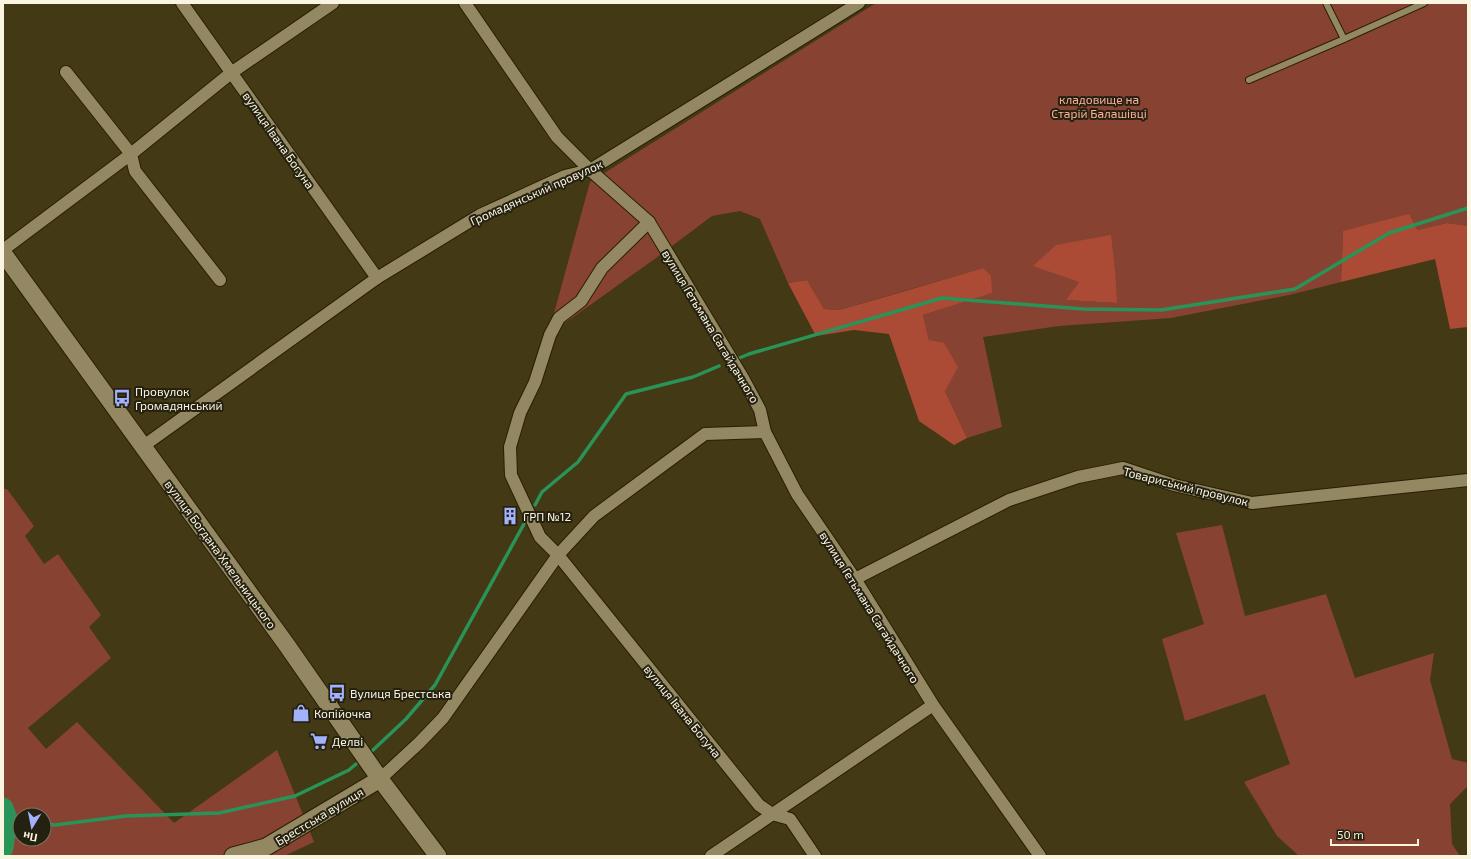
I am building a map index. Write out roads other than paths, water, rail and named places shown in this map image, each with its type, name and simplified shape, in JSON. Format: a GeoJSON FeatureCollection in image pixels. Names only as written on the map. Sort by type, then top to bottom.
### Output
{"type":"FeatureCollection","features":[{"type":"Feature","properties":{"kind":"street","name":"вулиця Івана Богуна"},"geometry":{"type":"LineString","coordinates":[[182,3],[377,278]]}},
{"type":"Feature","properties":{"kind":"street"},"geometry":{"type":"LineString","coordinates":[[3,251],[131,154],[231,73],[333,3]]}},
{"type":"Feature","properties":{"kind":"street","name":"вулиця Гетьмана Сагайдачного"},"geometry":{"type":"LineString","coordinates":[[465,3],[557,137],[590,170],[649,222],[760,410],[765,432],[797,494],[856,579],[933,705],[1040,856]]}},
{"type":"Feature","properties":{"kind":"street","name":"Громадянський провулок"},"geometry":{"type":"LineString","coordinates":[[142,447],[377,278],[480,215],[566,176],[590,170],[858,3]]}},
{"type":"Feature","properties":{"kind":"street"},"geometry":{"type":"LineString","coordinates":[[66,72],[131,154],[135,170],[220,280]]}},
{"type":"Feature","properties":{"kind":"street"},"geometry":{"type":"LineString","coordinates":[[558,555],[540,537],[511,475],[510,447],[520,413],[535,382],[550,334],[560,318],[581,301],[602,268],[649,222]]}},
{"type":"Feature","properties":{"kind":"street","name":"вулиця Богдана Хмельницького"},"geometry":{"type":"LineString","coordinates":[[3,251],[142,447],[291,650],[380,779],[438,856]]}},
{"type":"Feature","properties":{"kind":"street"},"geometry":{"type":"LineString","coordinates":[[380,779],[419,743],[443,718],[558,555],[594,516],[705,434],[765,432]]}},
{"type":"Feature","properties":{"kind":"street","name":"Товариський провулок"},"geometry":{"type":"LineString","coordinates":[[856,579],[1009,500],[1078,477],[1123,468],[1174,485],[1252,503],[1468,480]]}},
{"type":"Feature","properties":{"kind":"street","name":"вулиця Івана Богуна"},"geometry":{"type":"LineString","coordinates":[[558,555],[759,806],[772,814],[790,819],[815,856]]}},
{"type":"Feature","properties":{"kind":"street"},"geometry":{"type":"LineString","coordinates":[[711,856],[933,705]]}},
{"type":"Feature","properties":{"kind":"street","name":"Брестська вулиця"},"geometry":{"type":"LineString","coordinates":[[233,856],[266,847],[380,779]]}},
{"type":"Feature","properties":{"kind":"lane"},"geometry":{"type":"LineString","coordinates":[[1326,3],[1344,39]]}},
{"type":"Feature","properties":{"kind":"lane"},"geometry":{"type":"LineString","coordinates":[[1249,80],[1424,3]]}},
{"type":"Feature","properties":{"kind":"waterway"},"geometry":{"type":"LineString","coordinates":[[737,359],[749,354],[942,298],[1083,309],[1161,310],[1295,289],[1389,233],[1468,208]]}},
{"type":"Feature","properties":{"kind":"waterway"},"geometry":{"type":"LineString","coordinates":[[535,505],[542,492],[578,462],[626,394],[693,377],[719,366]]}},
{"type":"Feature","properties":{"kind":"waterway"},"geometry":{"type":"LineString","coordinates":[[372,751],[406,719],[435,685],[524,524]]}},
{"type":"Feature","properties":{"kind":"waterway"},"geometry":{"type":"LineString","coordinates":[[52,825],[126,816],[219,813],[295,796],[349,770],[356,764]]}},
{"type":"Feature","properties":{"kind":"waterway"},"geometry":{"type":"LineString","coordinates":[[3,808],[7,819],[3,848]]}},
{"type":"Feature","properties":{"kind":"waterway"},"geometry":{"type":"LineString","coordinates":[[7,819],[12,820]]}},
{"type":"Feature","properties":{"kind":"place","name":"Провулок Громадянський"},"geometry":{"type":"Point","coordinates":[122,398]}},
{"type":"Feature","properties":{"kind":"place","name":"ГРП №12"},"geometry":{"type":"Point","coordinates":[510,516]}},
{"type":"Feature","properties":{"kind":"place","name":"Вулиця Брестська"},"geometry":{"type":"Point","coordinates":[337,693]}},
{"type":"Feature","properties":{"kind":"place","name":"Копійочка"},"geometry":{"type":"Point","coordinates":[301,713]}},
{"type":"Feature","properties":{"kind":"place","name":"Делві"},"geometry":{"type":"Point","coordinates":[319,741]}},
{"type":"Feature","properties":{"kind":"park label","name":"кладовище на Старій Балашівці"},"geometry":{"type":"Point","coordinates":[1099,106]}}]}
